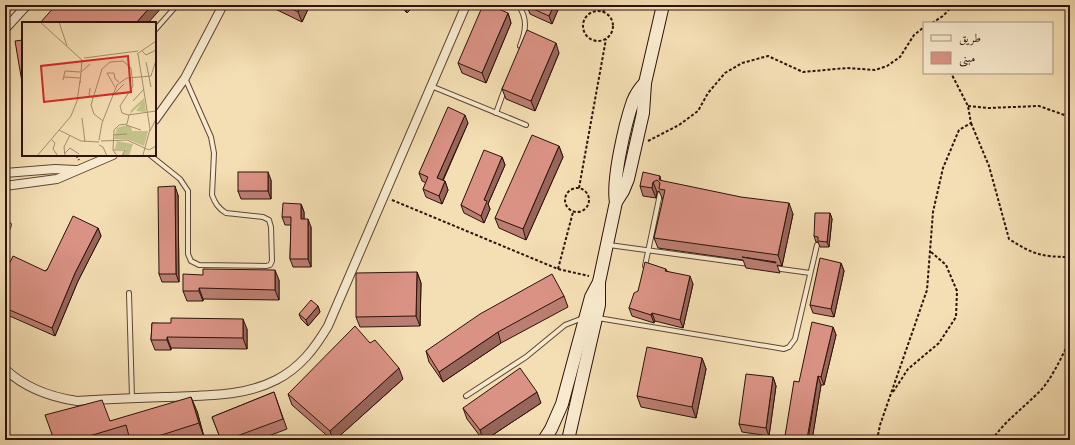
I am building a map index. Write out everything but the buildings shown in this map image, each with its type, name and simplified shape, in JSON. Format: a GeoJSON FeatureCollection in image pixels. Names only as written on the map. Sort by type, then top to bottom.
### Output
{"type":"FeatureCollection","features":[{"type":"Feature","properties":{"kind":"main road"},"geometry":{"type":"LineString","coordinates":[[568,440],[591,318],[591,297],[599,280],[616,202],[626,185],[643,113],[645,83],[663,5]]}},
{"type":"Feature","properties":{"kind":"main road"},"geometry":{"type":"LineString","coordinates":[[616,202],[614,189],[615,175],[631,107],[636,94],[645,83]]}},
{"type":"Feature","properties":{"kind":"main road"},"geometry":{"type":"LineString","coordinates":[[544,440],[551,429],[562,404],[591,318]]}},
{"type":"Feature","properties":{"kind":"street"},"geometry":{"type":"LineString","coordinates":[[5,29],[27,5]]}},
{"type":"Feature","properties":{"kind":"street"},"geometry":{"type":"LineString","coordinates":[[156,119],[185,78],[223,5]]}},
{"type":"Feature","properties":{"kind":"street"},"geometry":{"type":"LineString","coordinates":[[5,369],[13,377],[58,398],[77,400],[201,396],[252,390],[277,380],[298,366],[315,347],[328,326],[466,5]]}},
{"type":"Feature","properties":{"kind":"street"},"geometry":{"type":"LineString","coordinates":[[5,186],[47,181],[111,156]]}},
{"type":"Feature","properties":{"kind":"street"},"geometry":{"type":"LineString","coordinates":[[5,173],[55,169],[76,170]]}},
{"type":"Feature","properties":{"kind":"lane"},"geometry":{"type":"LineString","coordinates":[[156,29],[177,5]]}},
{"type":"Feature","properties":{"kind":"lane"},"geometry":{"type":"LineString","coordinates":[[518,5],[525,21],[525,29],[518,51]]}},
{"type":"Feature","properties":{"kind":"lane"},"geometry":{"type":"LineString","coordinates":[[151,156],[180,179],[188,191],[188,254],[191,261],[199,265],[270,265],[272,261],[271,227],[268,220],[263,217],[226,213],[217,206],[214,200],[212,195],[214,153],[211,137],[185,78]]}},
{"type":"Feature","properties":{"kind":"lane"},"geometry":{"type":"LineString","coordinates":[[431,86],[526,125]]}},
{"type":"Feature","properties":{"kind":"lane"},"geometry":{"type":"LineString","coordinates":[[496,113],[506,86]]}},
{"type":"Feature","properties":{"kind":"lane"},"geometry":{"type":"LineString","coordinates":[[644,271],[660,194]]}},
{"type":"Feature","properties":{"kind":"lane"},"geometry":{"type":"LineString","coordinates":[[5,234],[9,225]]}},
{"type":"Feature","properties":{"kind":"lane"},"geometry":{"type":"LineString","coordinates":[[607,244],[756,266]]}},
{"type":"Feature","properties":{"kind":"lane"},"geometry":{"type":"LineString","coordinates":[[466,396],[526,357],[565,325],[591,318],[784,349],[793,343],[795,338],[817,245]]}},
{"type":"Feature","properties":{"kind":"lane"},"geometry":{"type":"LineString","coordinates":[[772,268],[810,273]]}},
{"type":"Feature","properties":{"kind":"lane"},"geometry":{"type":"LineString","coordinates":[[129,293],[132,398]]}},
{"type":"Feature","properties":{"kind":"path"},"geometry":{"type":"LineString","coordinates":[[603,12],[606,5]]}},
{"type":"Feature","properties":{"kind":"path"},"geometry":{"type":"LineString","coordinates":[[934,22],[943,16],[953,5]]}},
{"type":"Feature","properties":{"kind":"path"},"geometry":{"type":"LineString","coordinates":[[598,11],[603,12],[611,17],[614,27],[610,36],[596,42],[591,40],[584,33],[583,28],[585,18],[588,14],[598,11]]}},
{"type":"Feature","properties":{"kind":"path"},"geometry":{"type":"LineString","coordinates":[[635,148],[679,125],[698,111],[708,93],[725,73],[742,63],[768,56],[803,72],[847,68],[876,70],[887,66],[900,57],[914,35],[923,28]]}},
{"type":"Feature","properties":{"kind":"path"},"geometry":{"type":"LineString","coordinates":[[579,188],[606,39]]}},
{"type":"Feature","properties":{"kind":"path"},"geometry":{"type":"LineString","coordinates":[[952,74],[968,106],[971,122],[989,166],[1009,239],[1029,252],[1054,257],[1070,257]]}},
{"type":"Feature","properties":{"kind":"path"},"geometry":{"type":"LineString","coordinates":[[968,106],[988,108],[1039,106],[1070,117]]}},
{"type":"Feature","properties":{"kind":"path"},"geometry":{"type":"LineString","coordinates":[[877,440],[880,425],[927,290],[933,212],[943,168],[959,130],[971,122]]}},
{"type":"Feature","properties":{"kind":"path"},"geometry":{"type":"LineString","coordinates":[[579,188],[589,195],[590,203],[585,210],[573,212],[567,207],[566,195],[571,189],[579,188]]}},
{"type":"Feature","properties":{"kind":"path"},"geometry":{"type":"LineString","coordinates":[[383,197],[558,269],[599,280]]}},
{"type":"Feature","properties":{"kind":"path"},"geometry":{"type":"LineString","coordinates":[[558,269],[573,212]]}},
{"type":"Feature","properties":{"kind":"path"},"geometry":{"type":"LineString","coordinates":[[890,396],[908,368],[940,342],[956,317],[957,291],[946,265],[931,252]]}},
{"type":"Feature","properties":{"kind":"path"},"geometry":{"type":"LineString","coordinates":[[992,440],[1001,426],[1039,392],[1062,356],[1070,340]]}}]}
